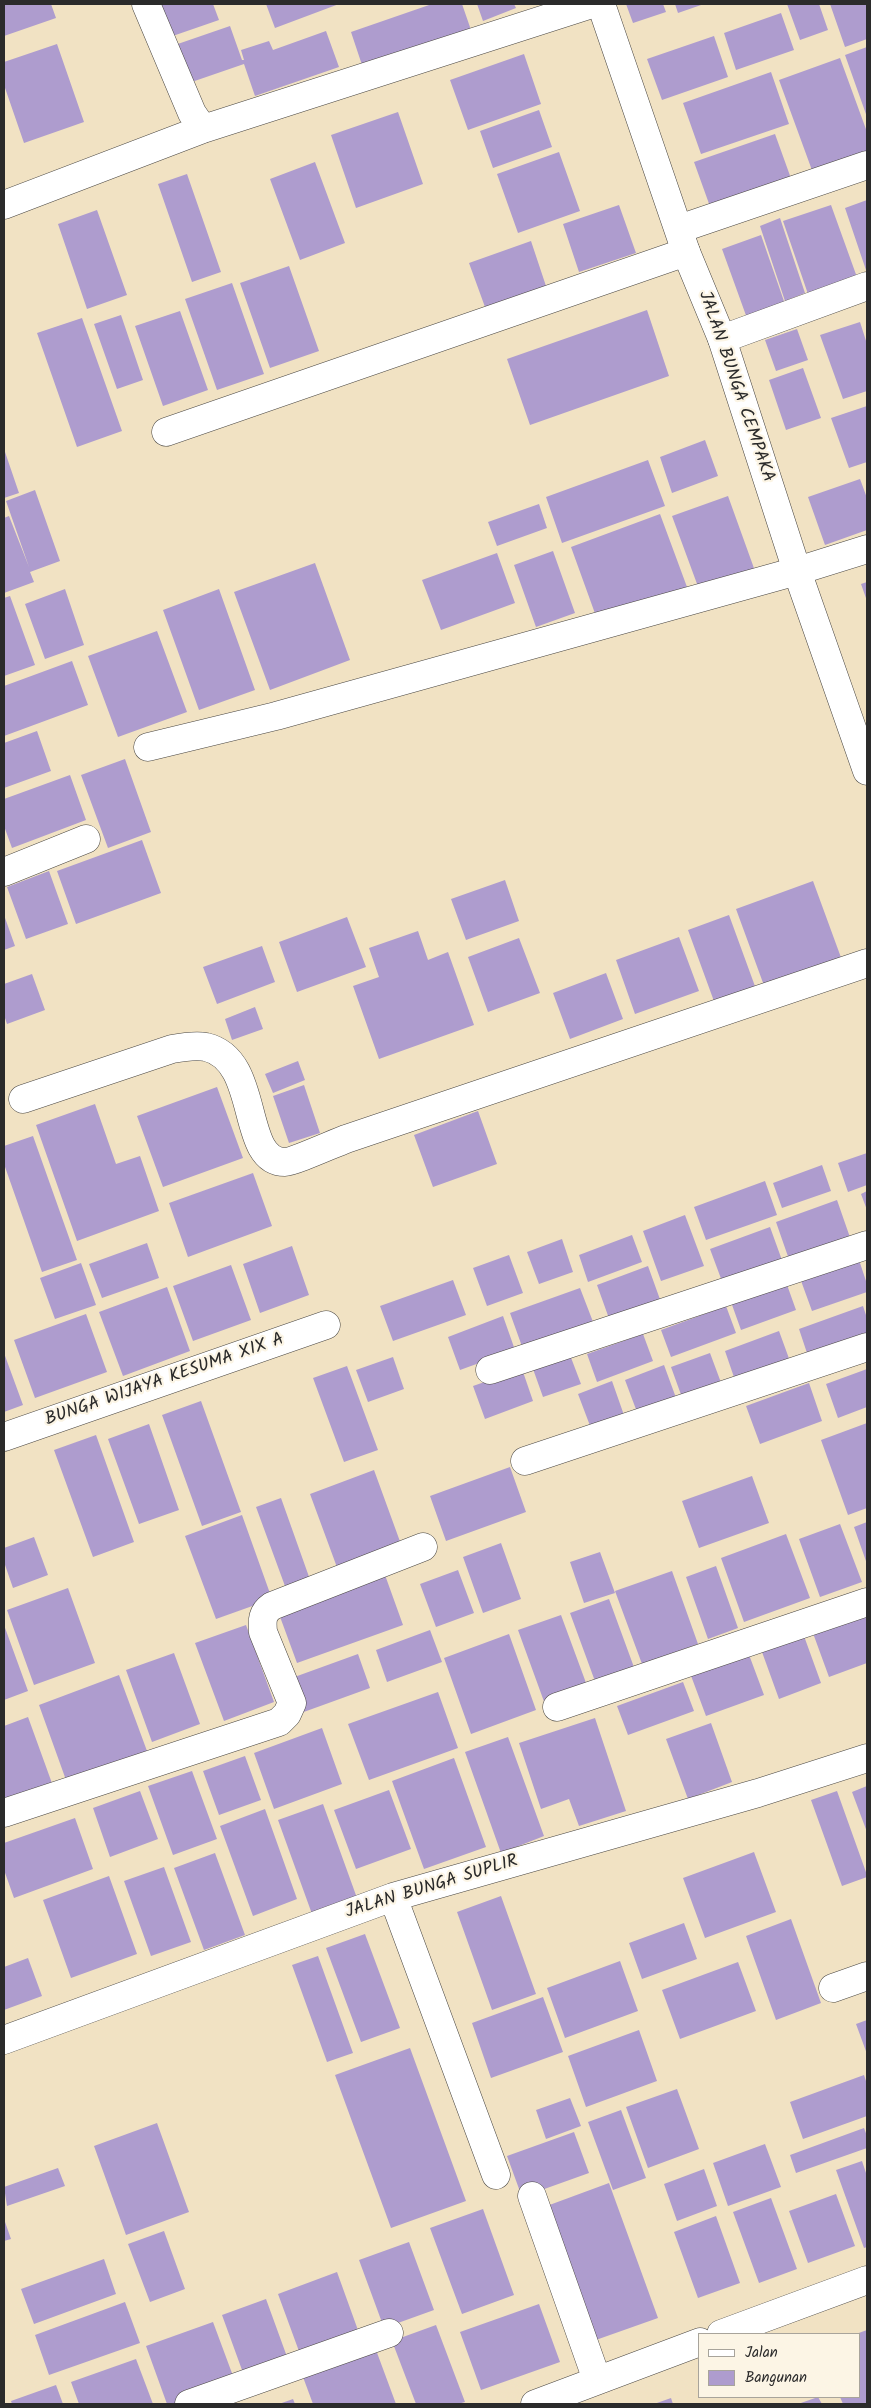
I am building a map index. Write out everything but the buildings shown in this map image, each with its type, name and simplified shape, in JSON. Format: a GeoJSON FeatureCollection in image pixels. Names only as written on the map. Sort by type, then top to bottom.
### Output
{"type":"FeatureCollection","features":[{"type":"Feature","properties":{"kind":"street"},"geometry":{"type":"LineString","coordinates":[[146,4],[192,114],[203,129]]}},
{"type":"Feature","properties":{"kind":"street"},"geometry":{"type":"LineString","coordinates":[[4,205],[203,129],[592,4]]}},
{"type":"Feature","properties":{"kind":"street","name":"JALAN BUNGA CEMPAKA"},"geometry":{"type":"LineString","coordinates":[[601,4],[682,240],[722,339],[797,571],[859,722],[867,771]]}},
{"type":"Feature","properties":{"kind":"street"},"geometry":{"type":"LineString","coordinates":[[166,432],[682,240],[867,165]]}},
{"type":"Feature","properties":{"kind":"street"},"geometry":{"type":"LineString","coordinates":[[722,339],[867,286]]}},
{"type":"Feature","properties":{"kind":"street"},"geometry":{"type":"LineString","coordinates":[[148,747],[276,716],[797,571],[867,549]]}},
{"type":"Feature","properties":{"kind":"street"},"geometry":{"type":"LineString","coordinates":[[4,872],[86,839]]}},
{"type":"Feature","properties":{"kind":"street"},"geometry":{"type":"LineString","coordinates":[[23,1099],[172,1048],[189,1046],[208,1048],[225,1058],[240,1074],[258,1140],[269,1157],[286,1162],[346,1138],[867,963]]}},
{"type":"Feature","properties":{"kind":"street"},"geometry":{"type":"LineString","coordinates":[[490,1370],[867,1245]]}},
{"type":"Feature","properties":{"kind":"street","name":"BUNGA WIJAYA KESUMA XIX A"},"geometry":{"type":"LineString","coordinates":[[4,1437],[326,1325]]}},
{"type":"Feature","properties":{"kind":"street"},"geometry":{"type":"LineString","coordinates":[[525,1460],[867,1347]]}},
{"type":"Feature","properties":{"kind":"street"},"geometry":{"type":"LineString","coordinates":[[4,1813],[279,1722],[287,1714],[292,1703],[262,1632],[262,1620],[265,1612],[272,1606],[423,1547]]}},
{"type":"Feature","properties":{"kind":"street"},"geometry":{"type":"LineString","coordinates":[[557,1707],[867,1602]]}},
{"type":"Feature","properties":{"kind":"street","name":"JALAN BUNGA SUPLIR"},"geometry":{"type":"LineString","coordinates":[[4,2040],[393,1897],[758,1793],[867,1758]]}},
{"type":"Feature","properties":{"kind":"street"},"geometry":{"type":"LineString","coordinates":[[393,1897],[496,2175]]}},
{"type":"Feature","properties":{"kind":"street"},"geometry":{"type":"LineString","coordinates":[[833,1988],[867,1976]]}},
{"type":"Feature","properties":{"kind":"street"},"geometry":{"type":"LineString","coordinates":[[532,2196],[597,2380]]}},
{"type":"Feature","properties":{"kind":"street"},"geometry":{"type":"LineString","coordinates":[[724,2333],[867,2280]]}},
{"type":"Feature","properties":{"kind":"street"},"geometry":{"type":"LineString","coordinates":[[189,2404],[389,2333]]}},
{"type":"Feature","properties":{"kind":"street"},"geometry":{"type":"LineString","coordinates":[[535,2404],[698,2343]]}}]}
